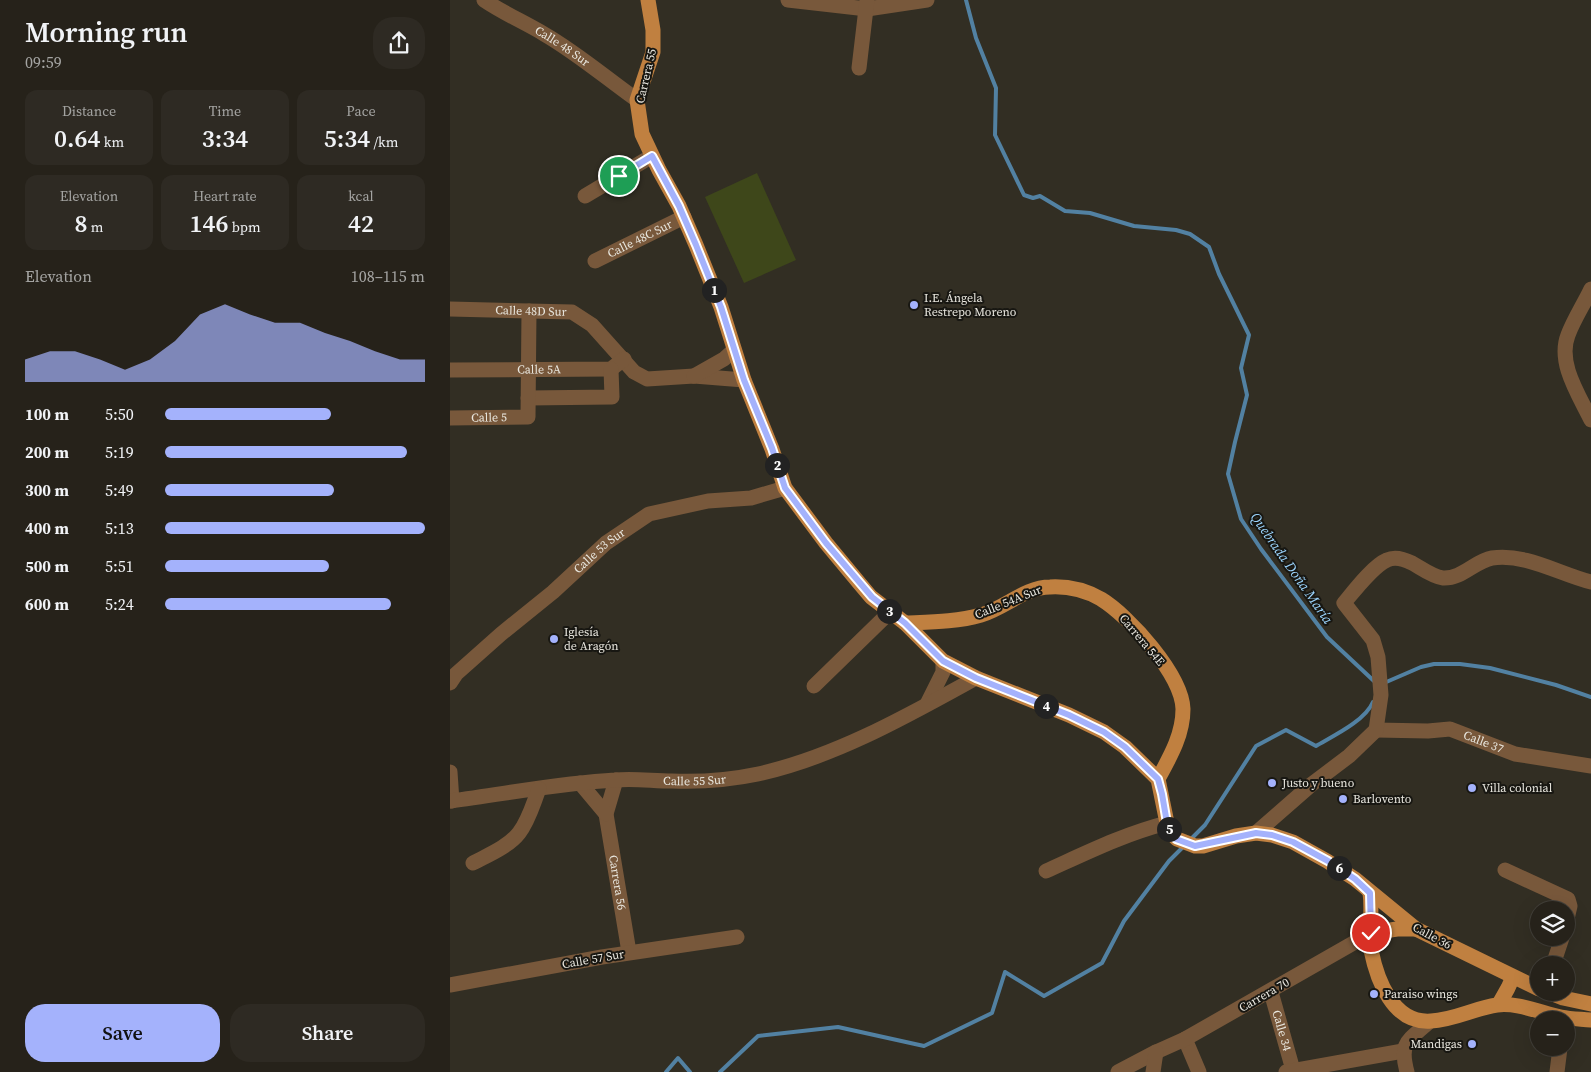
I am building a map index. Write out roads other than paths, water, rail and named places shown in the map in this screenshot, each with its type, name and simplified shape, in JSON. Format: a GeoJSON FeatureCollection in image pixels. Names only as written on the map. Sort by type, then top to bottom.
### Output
{"type":"FeatureCollection","features":[{"type":"Feature","properties":{"kind":"main road","name":"Carrera 55"},"geometry":{"type":"LineString","coordinates":[[650,3],[653,52],[638,100],[642,134],[684,217],[721,307],[744,380],[769,440],[785,488],[826,543],[860,584],[872,597],[905,623],[943,661],[976,678],[1069,715],[1104,732],[1125,747],[1158,779]]}},
{"type":"Feature","properties":{"kind":"main road","name":"Calle 54A Sur"},"geometry":{"type":"LineString","coordinates":[[905,623],[940,621],[980,615],[1030,591],[1048,586],[1066,586],[1081,590]]}},
{"type":"Feature","properties":{"kind":"main road","name":"Carrera 54E"},"geometry":{"type":"LineString","coordinates":[[1081,590],[1100,598],[1115,608],[1156,652],[1175,682],[1183,707],[1181,732],[1172,754],[1158,779]]}},
{"type":"Feature","properties":{"kind":"main road"},"geometry":{"type":"LineString","coordinates":[[1158,779],[1167,823]]}},
{"type":"Feature","properties":{"kind":"main road","name":"Calle 36"},"geometry":{"type":"LineString","coordinates":[[1167,823],[1170,832],[1176,839],[1195,846],[1256,833],[1272,835],[1293,842],[1328,861],[1355,879],[1416,929],[1530,984]]}},
{"type":"Feature","properties":{"kind":"main road"},"geometry":{"type":"LineString","coordinates":[[1370,893],[1371,949],[1383,987],[1390,1001],[1400,1012],[1415,1019],[1429,1022],[1449,1019],[1499,1004],[1536,1011]]}},
{"type":"Feature","properties":{"kind":"main road"},"geometry":{"type":"LineString","coordinates":[[1371,933],[1397,929],[1416,929]]}},
{"type":"Feature","properties":{"kind":"main road"},"geometry":{"type":"LineString","coordinates":[[1499,1004],[1513,977]]}},
{"type":"Feature","properties":{"kind":"main road"},"geometry":{"type":"LineString","coordinates":[[1575,1001],[1591,1004]]}},
{"type":"Feature","properties":{"kind":"main road"},"geometry":{"type":"LineString","coordinates":[[1575,1019],[1591,1020]]}},
{"type":"Feature","properties":{"kind":"street"},"geometry":{"type":"LineString","coordinates":[[788,0],[867,4],[927,0]]}},
{"type":"Feature","properties":{"kind":"street","name":"Calle 48 Sur"},"geometry":{"type":"LineString","coordinates":[[489,1],[580,57],[607,79],[638,100]]}},
{"type":"Feature","properties":{"kind":"street"},"geometry":{"type":"LineString","coordinates":[[859,68],[867,4]]}},
{"type":"Feature","properties":{"kind":"street"},"geometry":{"type":"LineString","coordinates":[[585,196],[652,156]]}},
{"type":"Feature","properties":{"kind":"street","name":"Calle 48C Sur"},"geometry":{"type":"LineString","coordinates":[[595,261],[684,217]]}},
{"type":"Feature","properties":{"kind":"street"},"geometry":{"type":"LineString","coordinates":[[1591,289],[1567,336],[1565,349],[1567,369],[1591,420]]}},
{"type":"Feature","properties":{"kind":"street","name":"Calle 48D Sur"},"geometry":{"type":"LineString","coordinates":[[450,309],[572,312],[592,325],[634,372],[647,379],[694,376]]}},
{"type":"Feature","properties":{"kind":"street"},"geometry":{"type":"LineString","coordinates":[[529,310],[528,398],[612,397],[611,369],[624,359]]}},
{"type":"Feature","properties":{"kind":"street"},"geometry":{"type":"LineString","coordinates":[[694,376],[724,359],[734,350]]}},
{"type":"Feature","properties":{"kind":"street","name":"Calle 5A"},"geometry":{"type":"LineString","coordinates":[[450,370],[611,369]]}},
{"type":"Feature","properties":{"kind":"street"},"geometry":{"type":"LineString","coordinates":[[694,376],[744,380]]}},
{"type":"Feature","properties":{"kind":"street","name":"Calle 5"},"geometry":{"type":"LineString","coordinates":[[450,418],[528,417],[528,398]]}},
{"type":"Feature","properties":{"kind":"street","name":"Calle 53 Sur"},"geometry":{"type":"LineString","coordinates":[[450,683],[456,674],[553,592],[606,543],[649,514],[708,501],[751,498],[785,488]]}},
{"type":"Feature","properties":{"kind":"street"},"geometry":{"type":"LineString","coordinates":[[1256,833],[1312,784],[1349,756],[1376,730],[1381,695],[1378,657],[1373,640],[1344,603],[1365,578],[1386,560],[1396,558],[1407,560],[1443,578],[1457,575],[1490,558],[1506,558],[1524,560],[1591,582]]}},
{"type":"Feature","properties":{"kind":"street"},"geometry":{"type":"LineString","coordinates":[[814,686],[890,612]]}},
{"type":"Feature","properties":{"kind":"street"},"geometry":{"type":"LineString","coordinates":[[927,704],[943,672],[943,661]]}},
{"type":"Feature","properties":{"kind":"street","name":"Calle 55 Sur"},"geometry":{"type":"LineString","coordinates":[[451,801],[580,783],[616,780],[702,780],[758,774],[819,755],[874,731],[976,678]]}},
{"type":"Feature","properties":{"kind":"street","name":"Calle 37"},"geometry":{"type":"LineString","coordinates":[[1376,730],[1428,731],[1450,729],[1515,754],[1591,766]]}},
{"type":"Feature","properties":{"kind":"street"},"geometry":{"type":"LineString","coordinates":[[450,772],[451,801]]}},
{"type":"Feature","properties":{"kind":"street","name":"Carrera 56"},"geometry":{"type":"LineString","coordinates":[[616,780],[606,814],[630,952]]}},
{"type":"Feature","properties":{"kind":"street"},"geometry":{"type":"LineString","coordinates":[[580,783],[606,814]]}},
{"type":"Feature","properties":{"kind":"street"},"geometry":{"type":"LineString","coordinates":[[473,863],[499,849],[518,834],[526,822],[539,789]]}},
{"type":"Feature","properties":{"kind":"street"},"geometry":{"type":"LineString","coordinates":[[1046,871],[1111,841],[1137,831],[1167,823]]}},
{"type":"Feature","properties":{"kind":"street"},"geometry":{"type":"LineString","coordinates":[[1505,870],[1568,899],[1569,901]]}},
{"type":"Feature","properties":{"kind":"street","name":"Carrera 70"},"geometry":{"type":"LineString","coordinates":[[1118,1072],[1156,1052],[1185,1040],[1371,933]]}},
{"type":"Feature","properties":{"kind":"street","name":"Calle 57 Sur"},"geometry":{"type":"LineString","coordinates":[[450,985],[630,952],[737,937]]}},
{"type":"Feature","properties":{"kind":"street"},"geometry":{"type":"LineString","coordinates":[[1352,944],[1359,944],[1371,949]]}},
{"type":"Feature","properties":{"kind":"street","name":"Calle 34"},"geometry":{"type":"LineString","coordinates":[[1271,992],[1290,1071]]}},
{"type":"Feature","properties":{"kind":"street"},"geometry":{"type":"LineString","coordinates":[[1407,1072],[1403,1051],[1406,1043],[1429,1022]]}},
{"type":"Feature","properties":{"kind":"street"},"geometry":{"type":"LineString","coordinates":[[1185,1040],[1199,1072]]}},
{"type":"Feature","properties":{"kind":"street"},"geometry":{"type":"LineString","coordinates":[[1290,1071],[1403,1051]]}},
{"type":"Feature","properties":{"kind":"street"},"geometry":{"type":"LineString","coordinates":[[1153,1072],[1156,1052]]}},
{"type":"Feature","properties":{"kind":"street"},"geometry":{"type":"LineString","coordinates":[[1557,1072],[1559,1056]]}},
{"type":"Feature","properties":{"kind":"waterway","name":"Quebrada Doña María"},"geometry":{"type":"LineString","coordinates":[[966,0],[976,38],[996,88],[995,135],[1024,195],[1033,198],[1040,196],[1065,211],[1090,213],[1134,226],[1176,230],[1190,234],[1209,247],[1219,274],[1249,335],[1241,368],[1247,395],[1228,474],[1241,519],[1261,549],[1327,637],[1375,682]]}},
{"type":"Feature","properties":{"kind":"waterway","name":"Quebrada Doña María"},"geometry":{"type":"LineString","coordinates":[[1384,683],[1421,667],[1434,664],[1460,664],[1490,668],[1556,685],[1591,697]]}},
{"type":"Feature","properties":{"kind":"waterway"},"geometry":{"type":"LineString","coordinates":[[1190,840],[1205,825],[1256,746],[1286,730],[1316,746],[1356,722],[1373,702]]}},
{"type":"Feature","properties":{"kind":"waterway"},"geometry":{"type":"LineString","coordinates":[[720,1072],[758,1036],[838,1027],[924,1046],[992,1013],[1005,972],[1044,996],[1102,963],[1124,921],[1169,861],[1184,846]]}},
{"type":"Feature","properties":{"kind":"waterway"},"geometry":{"type":"LineString","coordinates":[[666,1072],[678,1058],[690,1072]]}},
{"type":"Feature","properties":{"kind":"place","name":"I.E. Ángela Restrepo Moreno"},"geometry":{"type":"Point","coordinates":[914,305]}},
{"type":"Feature","properties":{"kind":"place","name":"Iglesía de Aragón"},"geometry":{"type":"Point","coordinates":[554,639]}},
{"type":"Feature","properties":{"kind":"place","name":"Justo y bueno"},"geometry":{"type":"Point","coordinates":[1272,783]}},
{"type":"Feature","properties":{"kind":"place","name":"Villa colonial"},"geometry":{"type":"Point","coordinates":[1472,788]}},
{"type":"Feature","properties":{"kind":"place","name":"Barlovento"},"geometry":{"type":"Point","coordinates":[1343,799]}},
{"type":"Feature","properties":{"kind":"place","name":"Paraiso wings"},"geometry":{"type":"Point","coordinates":[1374,994]}},
{"type":"Feature","properties":{"kind":"place","name":"Mandigas"},"geometry":{"type":"Point","coordinates":[1472,1044]}}]}
